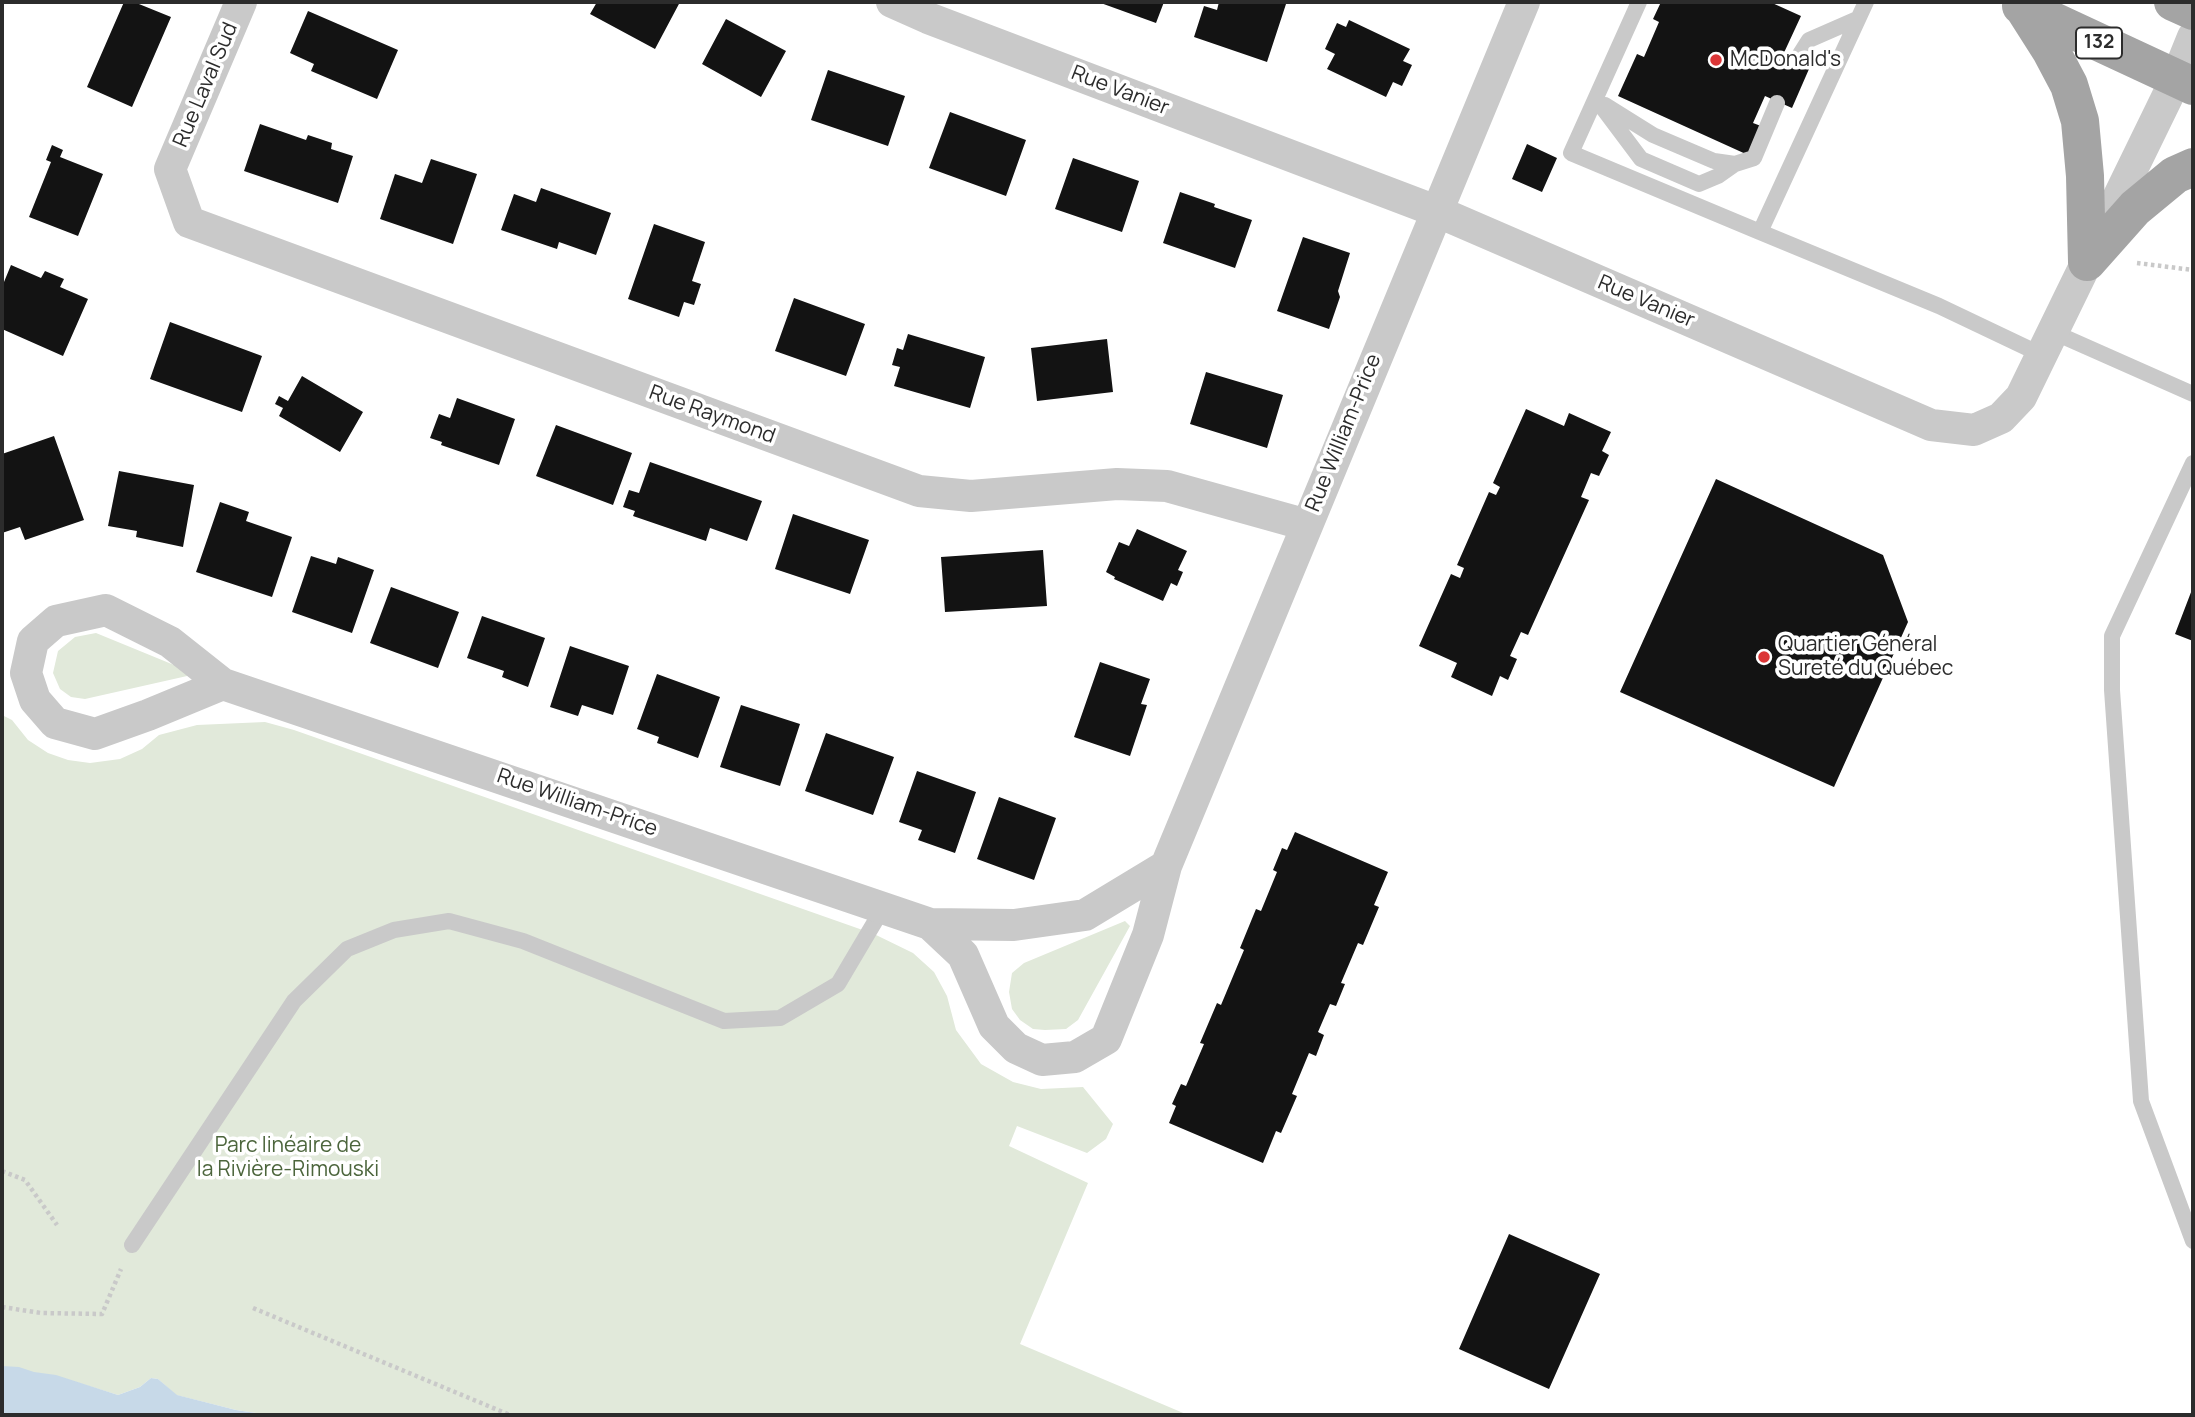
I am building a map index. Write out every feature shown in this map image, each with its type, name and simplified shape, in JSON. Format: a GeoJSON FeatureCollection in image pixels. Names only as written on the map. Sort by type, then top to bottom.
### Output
{"type":"FeatureCollection","features":[{"type":"Feature","properties":{"kind":"main road"},"geometry":{"type":"LineString","coordinates":[[2173,2],[2193,10]]}},
{"type":"Feature","properties":{"kind":"main road"},"geometry":{"type":"LineString","coordinates":[[2017,4],[2051,51],[2068,85],[2080,121],[2085,176],[2087,262]]}},
{"type":"Feature","properties":{"kind":"main road","name":"132"},"geometry":{"type":"LineString","coordinates":[[2017,4],[2185,83]]}},
{"type":"Feature","properties":{"kind":"main road"},"geometry":{"type":"LineString","coordinates":[[2087,262],[2135,208],[2175,175],[2193,167]]}},
{"type":"Feature","properties":{"kind":"street","name":"Rue Laval Sud"},"geometry":{"type":"LineString","coordinates":[[170,169],[241,2]]}},
{"type":"Feature","properties":{"kind":"street","name":"Rue Vanier"},"geometry":{"type":"LineString","coordinates":[[892,2],[928,19],[1436,211],[1931,425],[1974,430],[2001,418],[2021,397],[2087,262],[2185,83],[2193,37]]}},
{"type":"Feature","properties":{"kind":"street","name":"Rue William-Price"},"geometry":{"type":"LineString","coordinates":[[930,924],[963,955],[994,1026],[1016,1048],[1042,1060],[1075,1057],[1106,1039],[1148,935],[1166,866],[1524,2]]}},
{"type":"Feature","properties":{"kind":"street","name":"Rue Raymond"},"geometry":{"type":"LineString","coordinates":[[170,169],[189,222],[919,491],[971,496],[1117,484],[1167,486],[1307,525]]}},
{"type":"Feature","properties":{"kind":"street","name":"Rue William-Price"},"geometry":{"type":"LineString","coordinates":[[223,684],[95,734],[55,723],[35,700],[26,673],[33,641],[56,621],[106,610],[170,642],[223,684],[930,924],[1014,925],[1085,915],[1166,866]]}},
{"type":"Feature","properties":{"kind":"lane"},"geometry":{"type":"LineString","coordinates":[[1639,2],[1571,153],[1927,301],[2193,394]]}},
{"type":"Feature","properties":{"kind":"lane"},"geometry":{"type":"LineString","coordinates":[[1760,232],[1866,2]]}},
{"type":"Feature","properties":{"kind":"lane"},"geometry":{"type":"LineString","coordinates":[[1797,60],[1809,40],[1857,19]]}},
{"type":"Feature","properties":{"kind":"lane"},"geometry":{"type":"LineString","coordinates":[[1596,99],[1641,159],[1699,184],[1718,176],[1735,164],[1754,158],[1777,103]]}},
{"type":"Feature","properties":{"kind":"lane"},"geometry":{"type":"LineString","coordinates":[[1596,99],[1653,135],[1714,161],[1735,164]]}},
{"type":"Feature","properties":{"kind":"lane"},"geometry":{"type":"LineString","coordinates":[[2193,463],[2112,636],[2112,690],[2141,1101],[2193,1241]]}},
{"type":"Feature","properties":{"kind":"lane"},"geometry":{"type":"LineString","coordinates":[[132,1245],[294,1001],[347,949],[394,930],[449,921],[523,941],[724,1021],[780,1018],[838,984],[883,908]]}},
{"type":"Feature","properties":{"kind":"path"},"geometry":{"type":"LineString","coordinates":[[2,1171],[25,1180],[57,1224]]}},
{"type":"Feature","properties":{"kind":"path"},"geometry":{"type":"LineString","coordinates":[[2,1307],[41,1313],[102,1314],[132,1245]]}},
{"type":"Feature","properties":{"kind":"path"},"geometry":{"type":"LineString","coordinates":[[253,1308],[510,1415]]}},
{"type":"Feature","properties":{"kind":"green space"},"geometry":{"type":"Polygon","coordinates":[[[96,633],[196,674],[85,699],[71,697],[60,689],[53,673],[58,651],[75,637],[96,633]]]}},
{"type":"Feature","properties":{"kind":"green space","name":"Parc linéaire de la Rivière-Rimouski"},"geometry":{"type":"Polygon","coordinates":[[[2,715],[12,720],[28,740],[48,753],[68,760],[90,763],[120,759],[142,749],[159,735],[197,725],[265,722],[874,934],[913,953],[934,972],[947,996],[956,1030],[981,1064],[1013,1082],[1041,1089],[1083,1087],[1113,1124],[1106,1139],[1087,1153],[1017,1126],[1009,1146],[1088,1183],[1020,1344],[1188,1415],[269,1415],[176,1395],[158,1379],[151,1378],[140,1387],[118,1395],[66,1379],[2,1369],[2,715]]]}},
{"type":"Feature","properties":{"kind":"green space"},"geometry":{"type":"Polygon","coordinates":[[[1125,921],[1130,926],[1078,1020],[1066,1029],[1045,1030],[1033,1029],[1020,1020],[1012,1009],[1009,992],[1012,973],[1024,963],[1125,921]]]}},
{"type":"Feature","properties":{"kind":"water"},"geometry":{"type":"Polygon","coordinates":[[[2,1366],[56,1375],[118,1395],[140,1387],[151,1378],[158,1379],[177,1395],[236,1410],[269,1415],[2,1415],[2,1366]]]}},
{"type":"Feature","properties":{"kind":"building"},"geometry":{"type":"Polygon","coordinates":[[[124,2],[134,2],[171,17],[132,107],[87,87],[124,2]]]}},
{"type":"Feature","properties":{"kind":"building"},"geometry":{"type":"Polygon","coordinates":[[[597,2],[680,2],[655,49],[590,14],[597,2]]]}},
{"type":"Feature","properties":{"kind":"building"},"geometry":{"type":"Polygon","coordinates":[[[1098,2],[1164,2],[1156,23],[1098,2]]]}},
{"type":"Feature","properties":{"kind":"building"},"geometry":{"type":"Polygon","coordinates":[[[1219,2],[1286,4],[1267,62],[1194,37],[1204,6],[1217,10],[1219,2]]]}},
{"type":"Feature","properties":{"kind":"building"},"geometry":{"type":"Polygon","coordinates":[[[1661,2],[1770,2],[1801,16],[1782,57],[1809,69],[1792,108],[1765,96],[1753,123],[1761,126],[1748,155],[1618,96],[1637,54],[1644,57],[1659,22],[1653,19],[1661,2]]]}},
{"type":"Feature","properties":{"kind":"building"},"geometry":{"type":"Polygon","coordinates":[[[308,11],[398,50],[377,99],[311,71],[314,64],[290,53],[308,11]]]}},
{"type":"Feature","properties":{"kind":"building"},"geometry":{"type":"Polygon","coordinates":[[[726,19],[786,51],[761,97],[702,64],[726,19]]]}},
{"type":"Feature","properties":{"kind":"building"},"geometry":{"type":"Polygon","coordinates":[[[1349,20],[1410,49],[1403,61],[1412,65],[1402,86],[1393,82],[1386,97],[1327,69],[1335,54],[1325,49],[1337,23],[1346,27],[1349,20]]]}},
{"type":"Feature","properties":{"kind":"building"},"geometry":{"type":"Polygon","coordinates":[[[828,70],[905,96],[888,146],[811,120],[828,70]]]}},
{"type":"Feature","properties":{"kind":"building"},"geometry":{"type":"Polygon","coordinates":[[[950,112],[1026,140],[1006,196],[929,168],[950,112]]]}},
{"type":"Feature","properties":{"kind":"building"},"geometry":{"type":"Polygon","coordinates":[[[260,124],[306,140],[308,135],[332,143],[331,149],[353,156],[338,203],[244,171],[260,124]]]}},
{"type":"Feature","properties":{"kind":"building"},"geometry":{"type":"Polygon","coordinates":[[[1527,144],[1557,158],[1542,192],[1512,179],[1527,144]]]}},
{"type":"Feature","properties":{"kind":"building"},"geometry":{"type":"Polygon","coordinates":[[[52,145],[63,150],[60,157],[103,174],[78,236],[29,217],[51,162],[46,160],[52,145]]]}},
{"type":"Feature","properties":{"kind":"building"},"geometry":{"type":"Polygon","coordinates":[[[1073,158],[1139,181],[1122,232],[1055,209],[1073,158]]]}},
{"type":"Feature","properties":{"kind":"building"},"geometry":{"type":"Polygon","coordinates":[[[431,159],[477,174],[453,244],[380,219],[395,174],[422,183],[431,159]]]}},
{"type":"Feature","properties":{"kind":"building"},"geometry":{"type":"Polygon","coordinates":[[[541,188],[611,213],[596,255],[559,242],[557,249],[501,230],[514,194],[536,202],[541,188]]]}},
{"type":"Feature","properties":{"kind":"building"},"geometry":{"type":"Polygon","coordinates":[[[1180,192],[1252,220],[1235,268],[1163,243],[1180,192]]]}},
{"type":"Feature","properties":{"kind":"building"},"geometry":{"type":"Polygon","coordinates":[[[654,224],[705,242],[692,281],[701,284],[694,305],[684,302],[679,317],[628,299],[654,224]]]}},
{"type":"Feature","properties":{"kind":"building"},"geometry":{"type":"Polygon","coordinates":[[[1303,237],[1350,253],[1329,329],[1277,311],[1303,237]]]}},
{"type":"Feature","properties":{"kind":"building"},"geometry":{"type":"Polygon","coordinates":[[[11,265],[41,278],[45,271],[64,279],[60,287],[88,299],[63,356],[2,329],[2,280],[4,282],[11,265]]]}},
{"type":"Feature","properties":{"kind":"building"},"geometry":{"type":"Polygon","coordinates":[[[794,298],[865,324],[846,376],[775,351],[794,298]]]}},
{"type":"Feature","properties":{"kind":"building"},"geometry":{"type":"Polygon","coordinates":[[[170,322],[262,356],[242,412],[150,379],[170,322]]]}},
{"type":"Feature","properties":{"kind":"building"},"geometry":{"type":"Polygon","coordinates":[[[908,334],[985,357],[970,408],[894,386],[900,367],[892,365],[897,348],[903,350],[908,334]]]}},
{"type":"Feature","properties":{"kind":"building"},"geometry":{"type":"Polygon","coordinates":[[[1107,339],[1113,392],[1037,401],[1031,348],[1107,339]]]}},
{"type":"Feature","properties":{"kind":"building"},"geometry":{"type":"Polygon","coordinates":[[[1206,372],[1283,395],[1267,448],[1190,424],[1206,372]]]}},
{"type":"Feature","properties":{"kind":"building"},"geometry":{"type":"Polygon","coordinates":[[[302,376],[363,412],[340,452],[279,416],[283,408],[275,404],[279,396],[288,401],[302,376]]]}},
{"type":"Feature","properties":{"kind":"building"},"geometry":{"type":"Polygon","coordinates":[[[457,398],[515,419],[499,465],[441,445],[442,442],[430,438],[439,414],[450,418],[457,398]]]}},
{"type":"Feature","properties":{"kind":"building"},"geometry":{"type":"Polygon","coordinates":[[[1526,409],[1564,426],[1569,413],[1611,432],[1602,451],[1609,455],[1599,476],[1591,473],[1581,497],[1589,500],[1528,635],[1521,632],[1510,656],[1517,659],[1508,680],[1500,676],[1492,696],[1451,677],[1457,663],[1419,646],[1451,574],[1460,578],[1464,568],[1457,565],[1489,492],[1496,495],[1500,487],[1493,483],[1526,409]]]}},
{"type":"Feature","properties":{"kind":"building"},"geometry":{"type":"Polygon","coordinates":[[[556,425],[632,453],[613,505],[536,476],[556,425]]]}},
{"type":"Feature","properties":{"kind":"building"},"geometry":{"type":"Polygon","coordinates":[[[54,436],[84,520],[25,540],[20,527],[2,533],[2,454],[54,436]]]}},
{"type":"Feature","properties":{"kind":"building"},"geometry":{"type":"Polygon","coordinates":[[[650,462],[762,501],[747,541],[710,528],[706,541],[633,516],[635,511],[623,507],[629,490],[639,493],[650,462]]]}},
{"type":"Feature","properties":{"kind":"building"},"geometry":{"type":"Polygon","coordinates":[[[119,471],[194,485],[183,547],[136,537],[137,531],[108,526],[119,471]]]}},
{"type":"Feature","properties":{"kind":"building","name":"Quartier Général Sureté du Québec"},"geometry":{"type":"Polygon","coordinates":[[[1716,479],[1883,555],[1908,622],[1834,787],[1620,692],[1716,479]]]}},
{"type":"Feature","properties":{"kind":"building"},"geometry":{"type":"Polygon","coordinates":[[[220,502],[249,512],[246,521],[292,537],[272,597],[196,572],[220,502]]]}},
{"type":"Feature","properties":{"kind":"building"},"geometry":{"type":"Polygon","coordinates":[[[793,514],[869,540],[850,594],[775,569],[793,514]]]}},
{"type":"Feature","properties":{"kind":"building"},"geometry":{"type":"Polygon","coordinates":[[[1137,529],[1187,551],[1178,570],[1183,572],[1177,586],[1171,583],[1163,601],[1114,579],[1115,577],[1106,572],[1119,542],[1129,546],[1137,529]]]}},
{"type":"Feature","properties":{"kind":"building"},"geometry":{"type":"Polygon","coordinates":[[[1043,550],[1047,606],[945,612],[941,557],[1043,550]]]}},
{"type":"Feature","properties":{"kind":"building"},"geometry":{"type":"Polygon","coordinates":[[[311,556],[336,564],[338,557],[374,570],[352,633],[292,612],[311,556]]]}},
{"type":"Feature","properties":{"kind":"building"},"geometry":{"type":"Polygon","coordinates":[[[391,587],[459,612],[438,668],[370,643],[391,587]]]}},
{"type":"Feature","properties":{"kind":"building"},"geometry":{"type":"Polygon","coordinates":[[[2193,587],[2193,641],[2175,634],[2193,587]]]}},
{"type":"Feature","properties":{"kind":"building"},"geometry":{"type":"Polygon","coordinates":[[[482,616],[545,638],[528,687],[502,677],[504,671],[467,658],[482,616]]]}},
{"type":"Feature","properties":{"kind":"building"},"geometry":{"type":"Polygon","coordinates":[[[570,646],[629,666],[613,715],[582,705],[578,716],[550,707],[570,646]]]}},
{"type":"Feature","properties":{"kind":"building"},"geometry":{"type":"Polygon","coordinates":[[[1100,662],[1150,679],[1141,704],[1147,705],[1130,756],[1074,737],[1100,662]]]}},
{"type":"Feature","properties":{"kind":"building"},"geometry":{"type":"Polygon","coordinates":[[[657,674],[720,697],[698,758],[657,743],[659,737],[637,729],[657,674]]]}},
{"type":"Feature","properties":{"kind":"building"},"geometry":{"type":"Polygon","coordinates":[[[741,705],[800,724],[780,786],[720,767],[741,705]]]}},
{"type":"Feature","properties":{"kind":"building"},"geometry":{"type":"Polygon","coordinates":[[[826,733],[894,757],[873,815],[805,791],[826,733]]]}},
{"type":"Feature","properties":{"kind":"building"},"geometry":{"type":"Polygon","coordinates":[[[917,771],[976,792],[955,853],[918,840],[922,830],[899,822],[917,771]]]}},
{"type":"Feature","properties":{"kind":"building"},"geometry":{"type":"Polygon","coordinates":[[[999,797],[1056,818],[1034,880],[977,859],[999,797]]]}},
{"type":"Feature","properties":{"kind":"building"},"geometry":{"type":"Polygon","coordinates":[[[1295,832],[1388,872],[1374,905],[1379,907],[1363,945],[1358,943],[1341,983],[1345,984],[1336,1006],[1330,1004],[1318,1032],[1324,1035],[1316,1056],[1309,1053],[1292,1094],[1297,1096],[1281,1133],[1276,1131],[1263,1163],[1169,1123],[1176,1106],[1172,1104],[1181,1084],[1186,1086],[1204,1044],[1200,1043],[1217,1003],[1221,1005],[1244,950],[1240,948],[1256,909],[1261,911],[1277,872],[1273,870],[1282,848],[1287,850],[1295,832]]]}},
{"type":"Feature","properties":{"kind":"building"},"geometry":{"type":"Polygon","coordinates":[[[1509,1234],[1600,1274],[1549,1389],[1459,1349],[1509,1234]]]}},
{"type":"Feature","properties":{"kind":"place","name":"McDonald's"},"geometry":{"type":"Point","coordinates":[1716,60]}},
{"type":"Feature","properties":{"kind":"place","name":"Quartier Général Sureté du Québec"},"geometry":{"type":"Point","coordinates":[1764,657]}}]}
